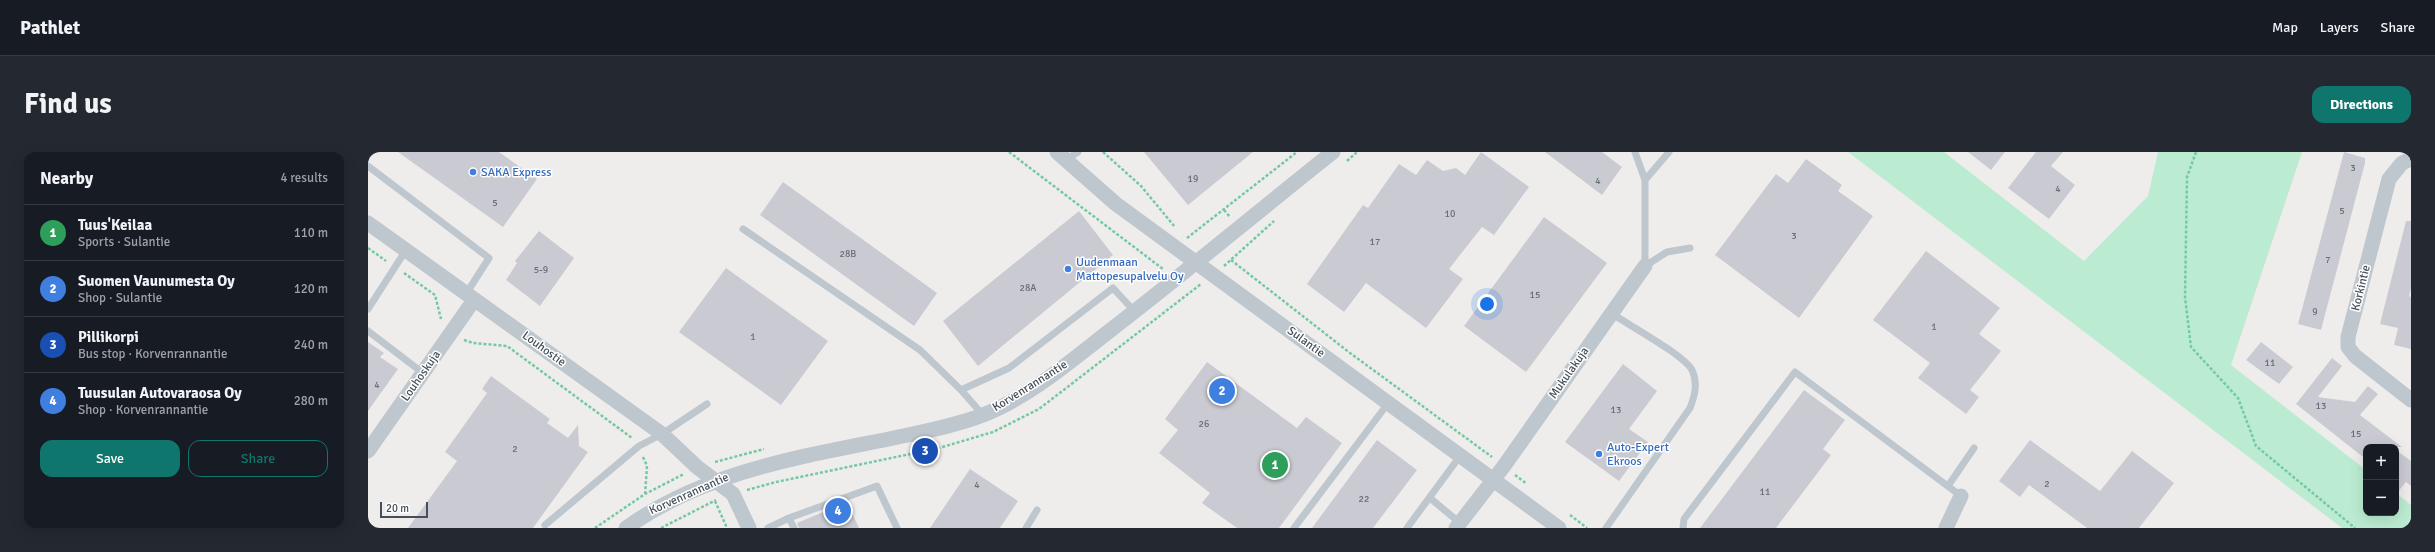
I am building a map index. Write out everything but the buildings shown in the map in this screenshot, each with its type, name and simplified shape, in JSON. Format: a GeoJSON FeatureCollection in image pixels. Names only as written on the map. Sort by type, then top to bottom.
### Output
{"type":"FeatureCollection","features":[{"type":"Feature","properties":{"kind":"street","name":"Korvenrannantie"},"geometry":{"type":"LineString","coordinates":[[626,528],[649,512],[716,480],[768,463],[921,432],[983,415],[1056,373],[1135,312],[1333,152]]}},
{"type":"Feature","properties":{"kind":"street","name":"Sulantie"},"geometry":{"type":"LineString","coordinates":[[1067,154],[1116,204],[1195,262],[1214,274],[1559,528]]}},
{"type":"Feature","properties":{"kind":"street","name":"Korkintie"},"geometry":{"type":"LineString","coordinates":[[2411,159],[2402,163],[2389,179],[2348,337],[2348,347],[2355,356],[2411,400]]}},
{"type":"Feature","properties":{"kind":"street","name":"Louhostie"},"geometry":{"type":"LineString","coordinates":[[368,223],[662,434],[697,467],[716,480],[732,494],[749,528]]}},
{"type":"Feature","properties":{"kind":"street","name":"Mukulakuja"},"geometry":{"type":"LineString","coordinates":[[1458,525],[1504,466],[1645,266]]}},
{"type":"Feature","properties":{"kind":"street","name":"Louhoskuja"},"geometry":{"type":"LineString","coordinates":[[368,451],[452,331],[470,297]]}},
{"type":"Feature","properties":{"kind":"street"},"geometry":{"type":"LineString","coordinates":[[1951,526],[1961,496]]}},
{"type":"Feature","properties":{"kind":"lane"},"geometry":{"type":"LineString","coordinates":[[1635,152],[1646,180],[1645,266]]}},
{"type":"Feature","properties":{"kind":"lane"},"geometry":{"type":"LineString","coordinates":[[1646,180],[1669,152]]}},
{"type":"Feature","properties":{"kind":"lane"},"geometry":{"type":"LineString","coordinates":[[368,166],[489,258],[470,297]]}},
{"type":"Feature","properties":{"kind":"lane"},"geometry":{"type":"LineString","coordinates":[[743,229],[920,350],[961,390],[983,415]]}},
{"type":"Feature","properties":{"kind":"lane"},"geometry":{"type":"LineString","coordinates":[[1645,266],[1667,252],[1690,248]]}},
{"type":"Feature","properties":{"kind":"lane"},"geometry":{"type":"LineString","coordinates":[[368,309],[406,250]]}},
{"type":"Feature","properties":{"kind":"lane"},"geometry":{"type":"LineString","coordinates":[[961,390],[1009,368],[1113,288],[1135,312]]}},
{"type":"Feature","properties":{"kind":"lane"},"geometry":{"type":"LineString","coordinates":[[1606,528],[1690,408],[1696,390],[1691,369],[1679,358],[1611,313]]}},
{"type":"Feature","properties":{"kind":"lane"},"geometry":{"type":"LineString","coordinates":[[368,332],[423,373]]}},
{"type":"Feature","properties":{"kind":"lane"},"geometry":{"type":"LineString","coordinates":[[1683,528],[1684,519],[1795,372],[1961,496]]}},
{"type":"Feature","properties":{"kind":"lane"},"geometry":{"type":"LineString","coordinates":[[1294,528],[1389,402]]}},
{"type":"Feature","properties":{"kind":"lane"},"geometry":{"type":"LineString","coordinates":[[544,526],[639,446],[662,434],[707,404]]}},
{"type":"Feature","properties":{"kind":"lane"},"geometry":{"type":"LineString","coordinates":[[1948,486],[1974,448]]}},
{"type":"Feature","properties":{"kind":"lane"},"geometry":{"type":"LineString","coordinates":[[1407,528],[1460,456]]}},
{"type":"Feature","properties":{"kind":"lane"},"geometry":{"type":"LineString","coordinates":[[768,528],[789,518],[877,486],[897,528]]}},
{"type":"Feature","properties":{"kind":"lane"},"geometry":{"type":"LineString","coordinates":[[1430,498],[1458,525]]}},
{"type":"Feature","properties":{"kind":"lane"},"geometry":{"type":"LineString","coordinates":[[1026,528],[1037,510]]}},
{"type":"Feature","properties":{"kind":"lane"},"geometry":{"type":"LineString","coordinates":[[789,518],[794,528]]}},
{"type":"Feature","properties":{"kind":"path"},"geometry":{"type":"LineString","coordinates":[[1009,152],[1163,269]]}},
{"type":"Feature","properties":{"kind":"path"},"geometry":{"type":"LineString","coordinates":[[1103,152],[1141,186],[1176,228]]}},
{"type":"Feature","properties":{"kind":"path"},"geometry":{"type":"LineString","coordinates":[[1181,234],[1186,240],[1297,152]]}},
{"type":"Feature","properties":{"kind":"path"},"geometry":{"type":"LineString","coordinates":[[2196,152],[2187,177],[2185,296],[2191,347],[2238,398],[2256,446],[2355,528]]}},
{"type":"Feature","properties":{"kind":"path"},"geometry":{"type":"LineString","coordinates":[[368,248],[435,295],[442,322],[465,341],[507,346],[634,440],[639,446],[646,466],[645,494],[649,512],[660,528]]}},
{"type":"Feature","properties":{"kind":"path"},"geometry":{"type":"LineString","coordinates":[[1158,274],[1163,269],[1176,248]]}},
{"type":"Feature","properties":{"kind":"path"},"geometry":{"type":"LineString","coordinates":[[1231,260],[1350,353],[1530,485]]}},
{"type":"Feature","properties":{"kind":"path"},"geometry":{"type":"LineString","coordinates":[[595,528],[645,494],[697,467],[768,448]]}},
{"type":"Feature","properties":{"kind":"path"},"geometry":{"type":"LineString","coordinates":[[715,501],[727,528]]}},
{"type":"Feature","properties":{"kind":"path"},"geometry":{"type":"LineString","coordinates":[[1568,514],[1587,528]]}},
{"type":"Feature","properties":{"kind":"green space"},"geometry":{"type":"Polygon","coordinates":[[[1848,152],[1944,152],[2084,261],[2148,196],[2158,152],[2302,152],[2231,365],[2363,468],[2363,516],[2399,516],[2399,495],[2411,505],[2411,528],[2342,528],[1848,152]]]}},
{"type":"Feature","properties":{"kind":"place","name":"SAKA Express"},"geometry":{"type":"Point","coordinates":[473,172]}},
{"type":"Feature","properties":{"kind":"place","name":"Uudenmaan Mattopesupalvelu Oy"},"geometry":{"type":"Point","coordinates":[1068,269]}},
{"type":"Feature","properties":{"kind":"place","name":"Suomen Vaunumesta Oy"},"geometry":{"type":"Point","coordinates":[1222,391]}},
{"type":"Feature","properties":{"kind":"place","name":"Pillikorpi"},"geometry":{"type":"Point","coordinates":[925,451]}},
{"type":"Feature","properties":{"kind":"place","name":"Auto-Expert Ekroos"},"geometry":{"type":"Point","coordinates":[1599,454]}},
{"type":"Feature","properties":{"kind":"place","name":"Tuus'Keilaa"},"geometry":{"type":"Point","coordinates":[1275,465]}},
{"type":"Feature","properties":{"kind":"place","name":"Tuusulan Autovaraosa Oy"},"geometry":{"type":"Point","coordinates":[838,511]}}]}
